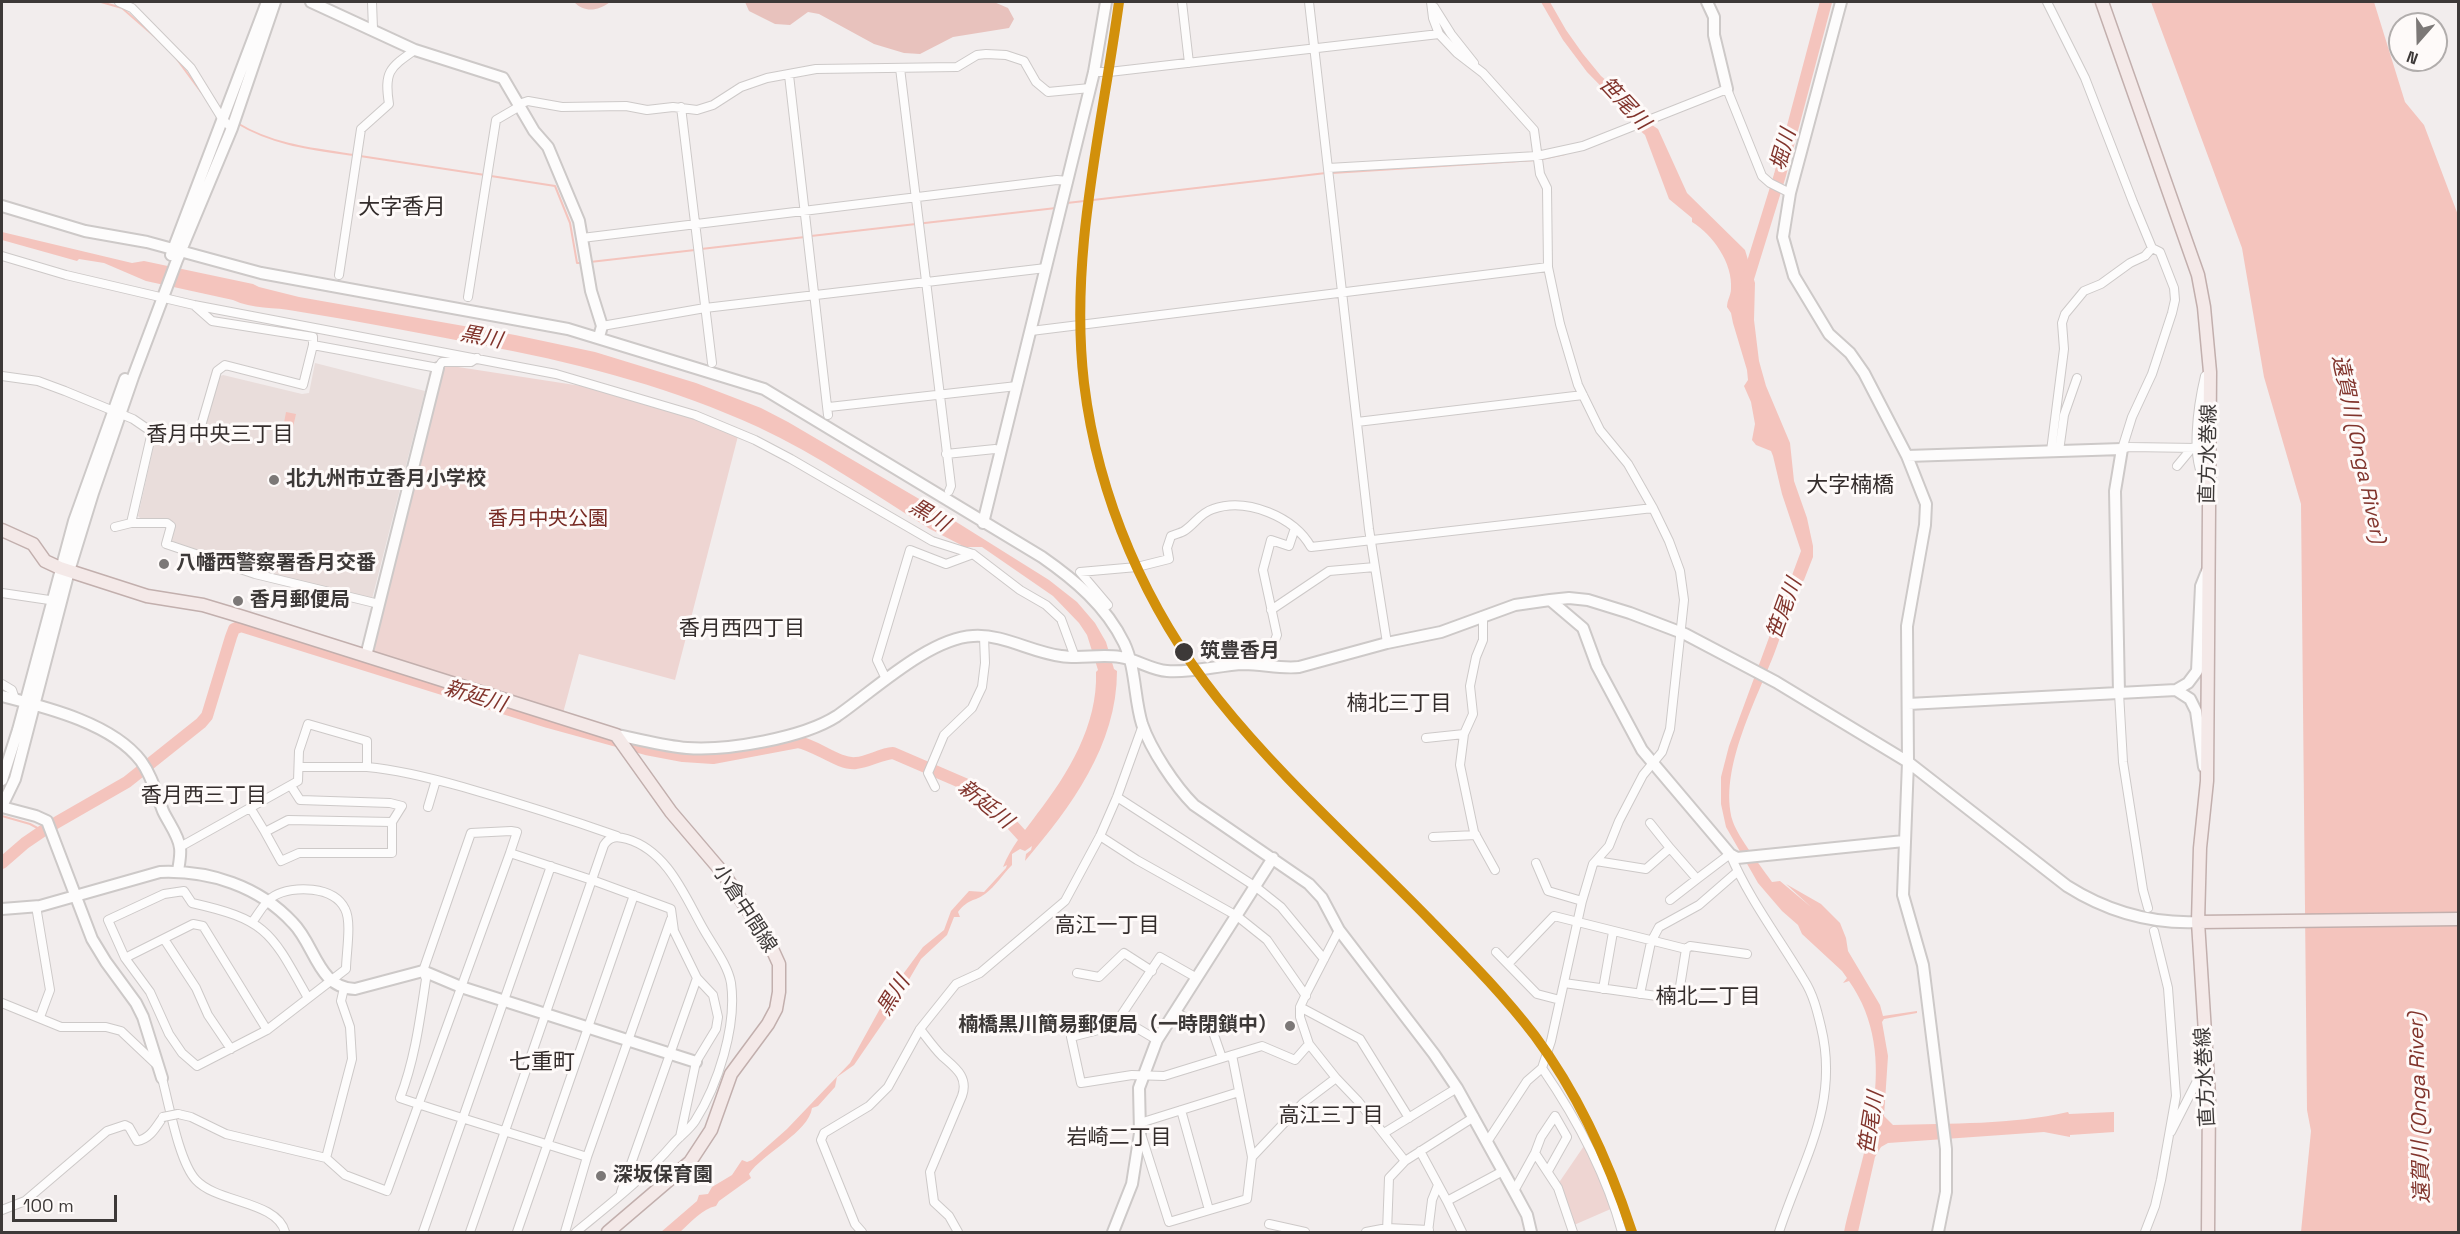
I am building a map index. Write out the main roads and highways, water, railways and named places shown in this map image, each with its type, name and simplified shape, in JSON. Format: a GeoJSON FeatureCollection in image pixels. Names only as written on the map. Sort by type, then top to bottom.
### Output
{"type":"FeatureCollection","features":[{"type":"Feature","properties":{"kind":"main road","name":"直方水巻線"},"geometry":{"type":"LineString","coordinates":[[2102,2],[2198,275],[2204,307],[2210,372],[2207,781],[2200,848],[2209,1096],[2208,1233]]}},
{"type":"Feature","properties":{"kind":"main road","name":"小倉中間線"},"geometry":{"type":"LineString","coordinates":[[2,530],[33,544],[45,561],[65,569],[147,596],[218,609],[616,735],[644,776],[735,890],[768,940],[779,964],[780,978],[776,1009],[768,1024],[731,1074],[711,1130],[700,1148],[690,1162],[608,1233]]}},
{"type":"Feature","properties":{"kind":"main road"},"geometry":{"type":"LineString","coordinates":[[2202,922],[2458,919]]}},
{"type":"Feature","properties":{"kind":"water","name":"笹尾川"},"geometry":{"type":"Polygon","coordinates":[[[1541,2],[1550,2],[1566,30],[1601,76],[1629,100],[1643,119],[1658,129],[1687,193],[1745,250],[1755,283],[1754,320],[1759,361],[1766,386],[1790,443],[1794,481],[1807,518],[1813,557],[1804,580],[1799,585],[1735,756],[1730,801],[1733,822],[1745,844],[1772,882],[1780,881],[1811,907],[1786,884],[1821,904],[1840,923],[1848,951],[1880,1005],[1883,1016],[1917,1011],[1917,1013],[1884,1019],[1882,1022],[1888,1056],[1884,1116],[1893,1125],[1981,1123],[2068,1112],[2069,1114],[2114,1112],[2114,1132],[2070,1135],[2070,1137],[2044,1132],[1888,1143],[1881,1147],[1875,1157],[1858,1232],[1844,1232],[1868,1138],[1873,1105],[1876,1073],[1874,1041],[1865,1011],[1849,981],[1843,983],[1847,978],[1842,971],[1802,934],[1798,925],[1782,911],[1758,883],[1726,827],[1721,804],[1721,777],[1729,746],[1801,551],[1782,494],[1771,451],[1756,445],[1752,440],[1755,424],[1751,402],[1744,386],[1748,380],[1747,370],[1731,313],[1727,307],[1731,289],[1729,269],[1714,242],[1692,222],[1692,218],[1669,199],[1645,135],[1636,127],[1635,121],[1587,72],[1563,40],[1541,2]]]}},
{"type":"Feature","properties":{"kind":"water","name":"遠賀川 (Onga River)"},"geometry":{"type":"Polygon","coordinates":[[[2151,2],[2374,2],[2388,47],[2388,72],[2396,72],[2405,102],[2424,125],[2458,215],[2458,1232],[2301,1232],[2311,1131],[2307,1110],[2301,504],[2264,377],[2242,248],[2151,2]]]}},
{"type":"Feature","properties":{"kind":"water","name":"黒川"},"geometry":{"type":"Polygon","coordinates":[[[2,232],[132,263],[144,261],[253,284],[299,297],[515,335],[595,352],[696,383],[761,408],[926,503],[1049,580],[1077,602],[1095,623],[1106,642],[1114,669],[1117,671],[1115,698],[1109,724],[1088,774],[1059,819],[1025,861],[1026,854],[1032,846],[1025,851],[1020,849],[1012,854],[1012,865],[992,888],[965,904],[958,912],[960,917],[954,917],[947,935],[921,959],[887,1017],[854,1065],[837,1077],[835,1087],[818,1106],[812,1108],[803,1125],[756,1166],[749,1174],[751,1178],[719,1201],[716,1206],[701,1213],[680,1232],[661,1232],[697,1201],[699,1195],[708,1194],[712,1187],[732,1175],[742,1160],[747,1162],[752,1160],[787,1129],[850,1063],[887,996],[923,947],[944,930],[951,911],[969,891],[984,892],[1006,868],[1007,865],[1003,867],[1010,853],[1060,782],[1086,730],[1092,711],[1098,670],[1087,635],[1079,623],[1053,596],[982,547],[960,547],[961,545],[930,529],[846,475],[802,450],[758,427],[695,401],[597,370],[530,355],[422,333],[248,305],[146,281],[104,263],[79,259],[77,261],[2,240],[2,232]]]}},
{"type":"Feature","properties":{"kind":"water"},"geometry":{"type":"Polygon","coordinates":[[[286,412],[296,414],[290,440],[281,439],[286,412]]]}},
{"type":"Feature","properties":{"kind":"waterway"},"geometry":{"type":"LineString","coordinates":[[101,2],[122,8],[162,43]]}},
{"type":"Feature","properties":{"kind":"waterway","name":"堀川"},"geometry":{"type":"LineString","coordinates":[[1746,285],[1780,175],[1826,2]]}},
{"type":"Feature","properties":{"kind":"waterway"},"geometry":{"type":"LineString","coordinates":[[176,58],[201,92]]}},
{"type":"Feature","properties":{"kind":"waterway"},"geometry":{"type":"LineString","coordinates":[[237,123],[279,141],[354,155]]}},
{"type":"Feature","properties":{"kind":"waterway"},"geometry":{"type":"LineString","coordinates":[[1542,159],[1565,154]]}},
{"type":"Feature","properties":{"kind":"waterway"},"geometry":{"type":"LineString","coordinates":[[360,156],[485,175]]}},
{"type":"Feature","properties":{"kind":"waterway"},"geometry":{"type":"LineString","coordinates":[[1332,173],[1536,160]]}},
{"type":"Feature","properties":{"kind":"waterway"},"geometry":{"type":"LineString","coordinates":[[1067,203],[1326,173]]}},
{"type":"Feature","properties":{"kind":"waterway"},"geometry":{"type":"LineString","coordinates":[[491,176],[555,186],[570,223],[577,263],[582,263]]}},
{"type":"Feature","properties":{"kind":"waterway"},"geometry":{"type":"LineString","coordinates":[[811,236],[1056,208]]}},
{"type":"Feature","properties":{"kind":"waterway"},"geometry":{"type":"LineString","coordinates":[[701,249],[805,237]]}},
{"type":"Feature","properties":{"kind":"waterway"},"geometry":{"type":"LineString","coordinates":[[590,262],[695,250]]}},
{"type":"Feature","properties":{"kind":"waterway","name":"新延川"},"geometry":{"type":"LineString","coordinates":[[2,863],[47,828],[127,782],[201,723],[207,716],[234,629],[241,626],[548,722],[646,749],[683,756],[713,758],[798,742],[849,763],[893,753],[965,784],[1006,818],[1027,841]]}},
{"type":"Feature","properties":{"kind":"waterway"},"geometry":{"type":"LineString","coordinates":[[2,816],[30,824],[43,831]]}},
{"type":"Feature","properties":{"kind":"place","name":"北九州市立香月小学校"},"geometry":{"type":"Point","coordinates":[274,480]}},
{"type":"Feature","properties":{"kind":"place","name":"八幡西警察署香月交番"},"geometry":{"type":"Point","coordinates":[164,564]}},
{"type":"Feature","properties":{"kind":"place","name":"香月郵便局"},"geometry":{"type":"Point","coordinates":[238,601]}},
{"type":"Feature","properties":{"kind":"place","name":"筑豊香月"},"geometry":{"type":"Point","coordinates":[1184,652]}},
{"type":"Feature","properties":{"kind":"place","name":"楠橋黒川簡易郵便局（一時閉鎖中）"},"geometry":{"type":"Point","coordinates":[1290,1026]}},
{"type":"Feature","properties":{"kind":"place","name":"深坂保育園"},"geometry":{"type":"Point","coordinates":[601,1176]}},
{"type":"Feature","properties":{"kind":"district","name":"大字香月"},"geometry":{"type":"Point","coordinates":[402,208]}},
{"type":"Feature","properties":{"kind":"district","name":"香月中央三丁目"},"geometry":{"type":"Point","coordinates":[220,435]}},
{"type":"Feature","properties":{"kind":"district","name":"大字楠橋"},"geometry":{"type":"Point","coordinates":[1850,486]}},
{"type":"Feature","properties":{"kind":"district","name":"香月西四丁目"},"geometry":{"type":"Point","coordinates":[742,629]}},
{"type":"Feature","properties":{"kind":"district","name":"楠北三丁目"},"geometry":{"type":"Point","coordinates":[1399,704]}},
{"type":"Feature","properties":{"kind":"district","name":"香月西三丁目"},"geometry":{"type":"Point","coordinates":[204,796]}},
{"type":"Feature","properties":{"kind":"district","name":"高江一丁目"},"geometry":{"type":"Point","coordinates":[1107,926]}},
{"type":"Feature","properties":{"kind":"district","name":"楠北二丁目"},"geometry":{"type":"Point","coordinates":[1708,997]}},
{"type":"Feature","properties":{"kind":"district","name":"七重町"},"geometry":{"type":"Point","coordinates":[542,1063]}},
{"type":"Feature","properties":{"kind":"district","name":"高江三丁目"},"geometry":{"type":"Point","coordinates":[1331,1116]}},
{"type":"Feature","properties":{"kind":"district","name":"岩崎二丁目"},"geometry":{"type":"Point","coordinates":[1119,1138]}},
{"type":"Feature","properties":{"kind":"park label","name":"香月中央公園"},"geometry":{"type":"Point","coordinates":[548,520]}}]}
